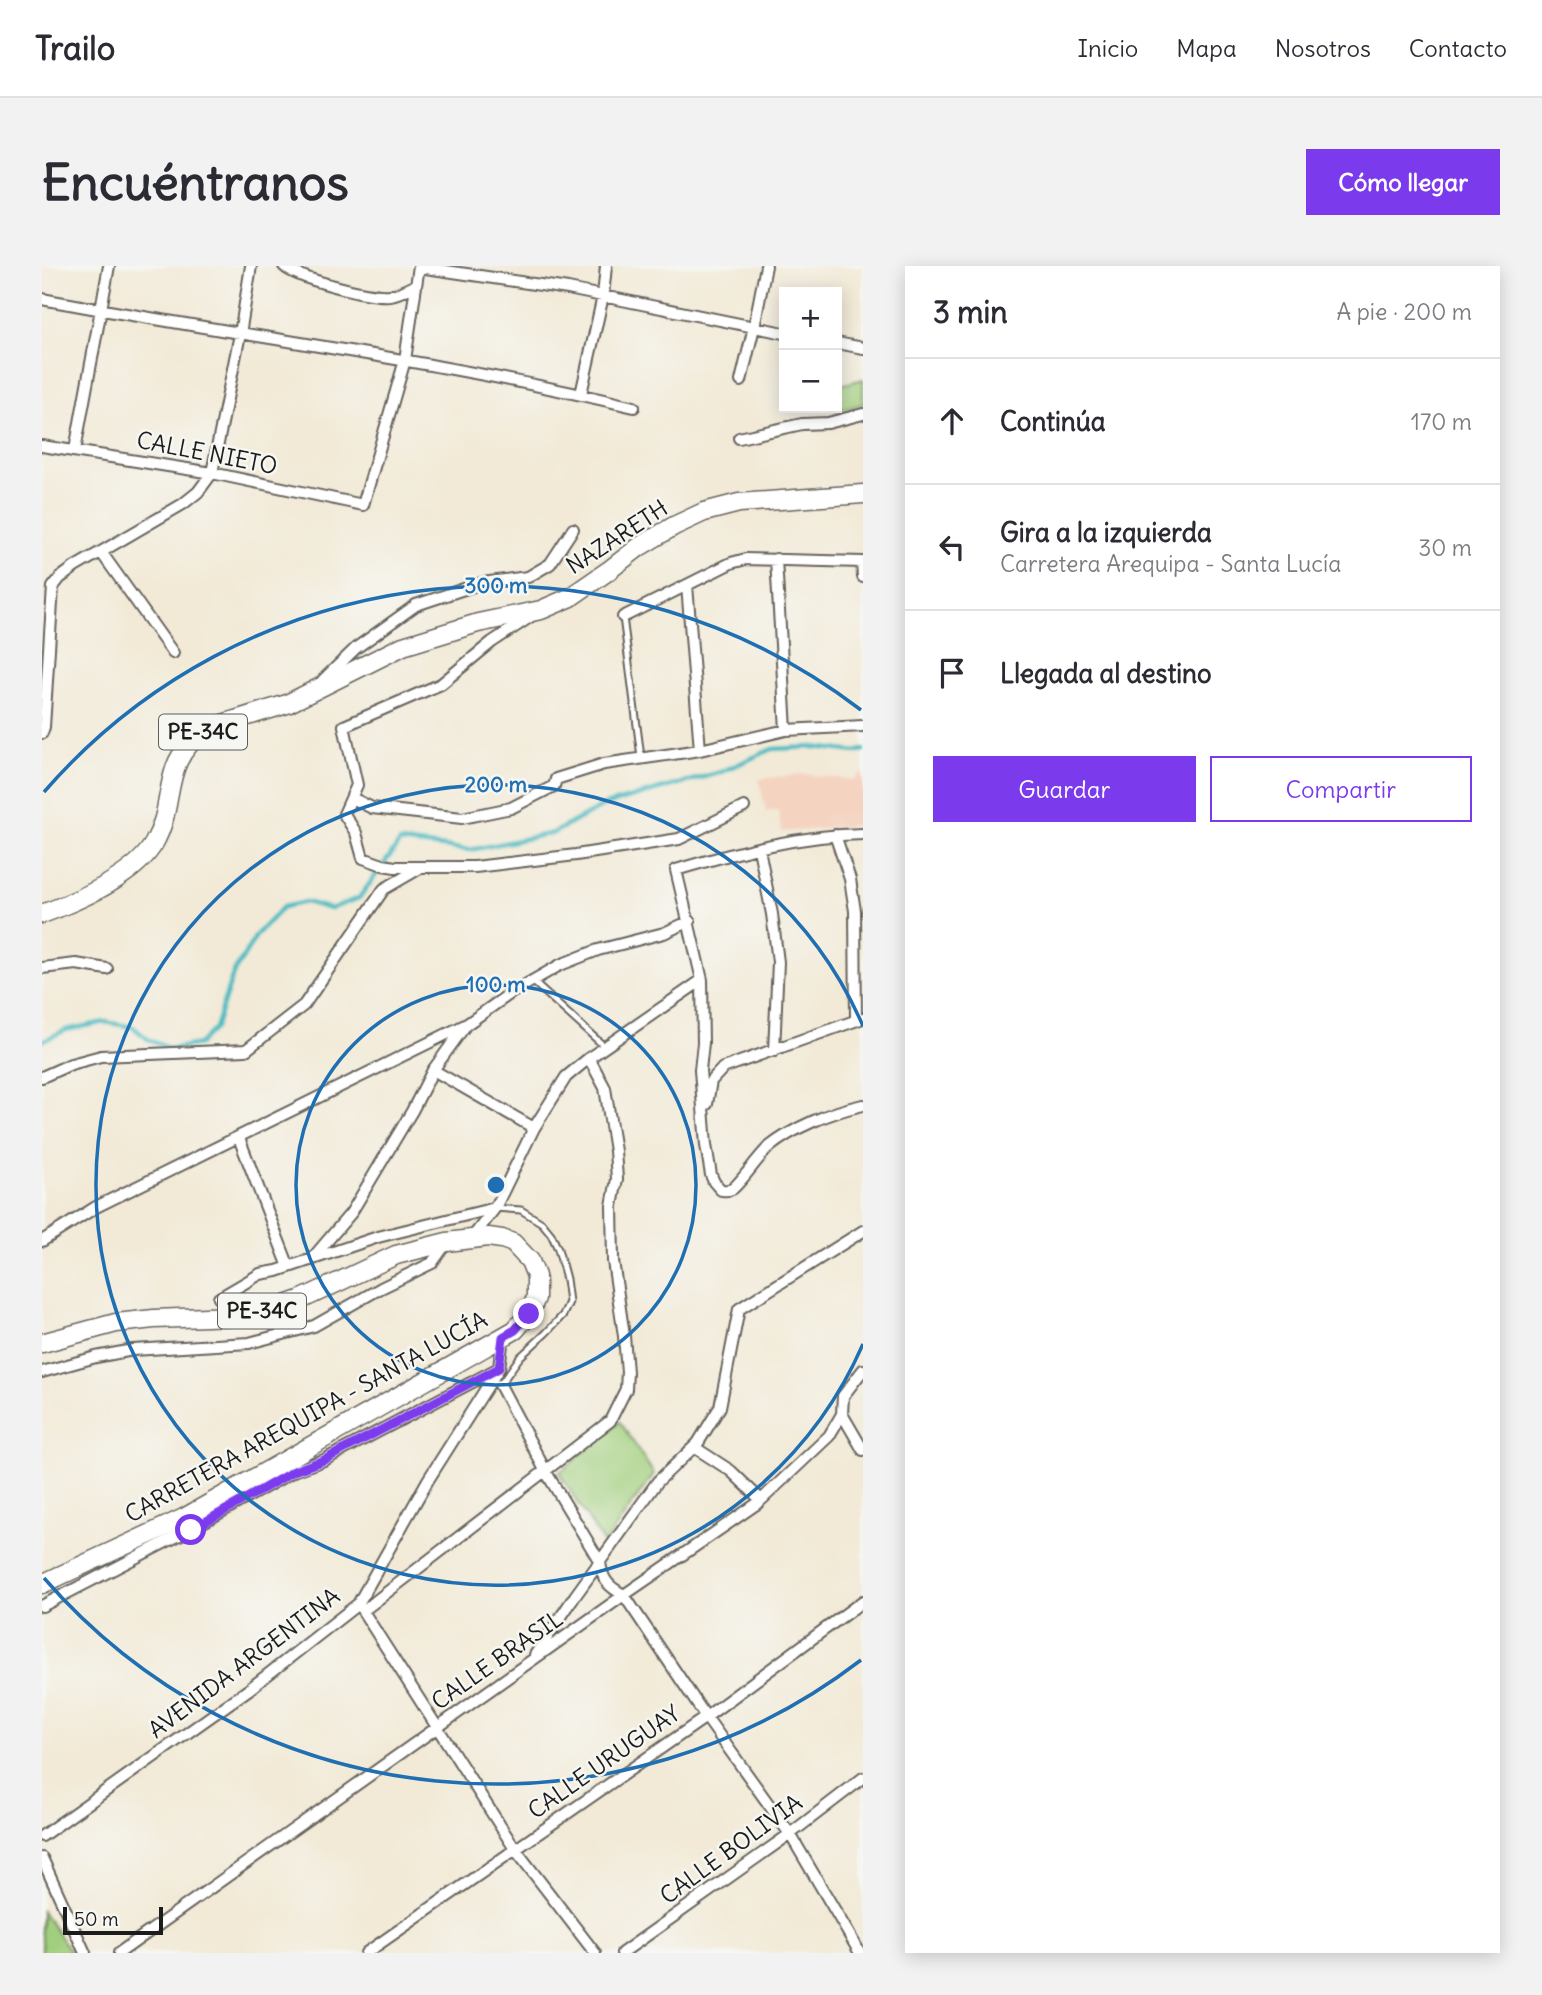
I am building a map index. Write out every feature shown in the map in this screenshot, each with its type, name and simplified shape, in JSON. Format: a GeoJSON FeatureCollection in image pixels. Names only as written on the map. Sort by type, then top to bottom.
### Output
{"type":"FeatureCollection","features":[{"type":"Feature","properties":{"kind":"main road","name":"NAZARETH"},"geometry":{"type":"LineString","coordinates":[[309,694],[403,646],[478,624],[541,610],[569,598],[639,547],[674,526],[704,513],[738,503],[863,494]]}},
{"type":"Feature","properties":{"kind":"main road","name":"PE-34C"},"geometry":{"type":"LineString","coordinates":[[42,914],[100,887],[144,859],[160,831],[176,763],[195,737],[206,729],[287,704],[309,694]]}},
{"type":"Feature","properties":{"kind":"main road","name":"CARRETERA AREQUIPA - SANTA LUCÍA"},"geometry":{"type":"LineString","coordinates":[[42,1343],[116,1323],[233,1316],[280,1307],[396,1255],[472,1238],[495,1238],[513,1243],[530,1261],[536,1276],[536,1298],[529,1314],[515,1330],[184,1518],[42,1584]]}},
{"type":"Feature","properties":{"kind":"street"},"geometry":{"type":"LineString","coordinates":[[75,450],[109,266]]}},
{"type":"Feature","properties":{"kind":"street"},"geometry":{"type":"LineString","coordinates":[[42,733],[53,587],[75,567],[183,505],[198,492],[212,473],[251,266]]}},
{"type":"Feature","properties":{"kind":"street"},"geometry":{"type":"LineString","coordinates":[[284,266],[317,281],[375,295],[392,295],[416,285]]}},
{"type":"Feature","properties":{"kind":"street"},"geometry":{"type":"LineString","coordinates":[[405,359],[419,266],[568,289],[779,332]]}},
{"type":"Feature","properties":{"kind":"street"},"geometry":{"type":"LineString","coordinates":[[581,394],[603,296],[606,266]]}},
{"type":"Feature","properties":{"kind":"street"},"geometry":{"type":"LineString","coordinates":[[741,381],[766,266]]}},
{"type":"Feature","properties":{"kind":"street"},"geometry":{"type":"LineString","coordinates":[[42,299],[240,334],[405,359],[634,407]]}},
{"type":"Feature","properties":{"kind":"street"},"geometry":{"type":"LineString","coordinates":[[842,344],[863,348]]}},
{"type":"Feature","properties":{"kind":"street","name":"CALLE NIETO"},"geometry":{"type":"LineString","coordinates":[[42,446],[212,473],[363,505],[405,359]]}},
{"type":"Feature","properties":{"kind":"street"},"geometry":{"type":"LineString","coordinates":[[739,438],[802,424],[828,423],[863,414]]}},
{"type":"Feature","properties":{"kind":"street"},"geometry":{"type":"LineString","coordinates":[[309,694],[356,648],[416,605],[482,583],[528,577],[550,564],[573,528]]}},
{"type":"Feature","properties":{"kind":"street"},"geometry":{"type":"LineString","coordinates":[[101,552],[173,653]]}},
{"type":"Feature","properties":{"kind":"street"},"geometry":{"type":"LineString","coordinates":[[622,617],[731,563],[746,559],[862,562],[863,577]]}},
{"type":"Feature","properties":{"kind":"street"},"geometry":{"type":"LineString","coordinates":[[776,559],[786,730]]}},
{"type":"Feature","properties":{"kind":"street"},"geometry":{"type":"LineString","coordinates":[[687,585],[700,750]]}},
{"type":"Feature","properties":{"kind":"street"},"geometry":{"type":"LineString","coordinates":[[541,610],[492,642],[442,684],[345,726],[357,785],[344,814],[356,833],[363,858],[395,867],[475,867],[576,855],[679,839],[744,807]]}},
{"type":"Feature","properties":{"kind":"street"},"geometry":{"type":"LineString","coordinates":[[352,798],[372,808],[462,817],[511,808],[554,786],[556,779],[604,764],[700,750],[786,730],[863,726]]}},
{"type":"Feature","properties":{"kind":"street"},"geometry":{"type":"LineString","coordinates":[[863,834],[835,835],[742,850],[676,870],[702,980],[703,1043],[700,1070],[711,1175],[714,1182],[721,1190],[735,1187],[768,1148],[811,1122],[863,1105]]}},
{"type":"Feature","properties":{"kind":"street"},"geometry":{"type":"LineString","coordinates":[[704,1117],[711,1081],[723,1068],[860,1019],[855,911],[850,879],[835,835]]}},
{"type":"Feature","properties":{"kind":"street"},"geometry":{"type":"LineString","coordinates":[[759,849],[778,962],[774,1051]]}},
{"type":"Feature","properties":{"kind":"street"},"geometry":{"type":"LineString","coordinates":[[42,1077],[71,1064],[101,1056],[246,1050],[303,1005],[384,889],[424,865]]}},
{"type":"Feature","properties":{"kind":"street"},"geometry":{"type":"LineString","coordinates":[[42,1240],[96,1207],[467,1024],[531,981],[561,965],[598,950],[664,933],[690,921]]}},
{"type":"Feature","properties":{"kind":"street"},"geometry":{"type":"LineString","coordinates":[[42,968],[76,964],[107,969]]}},
{"type":"Feature","properties":{"kind":"street"},"geometry":{"type":"LineString","coordinates":[[472,1238],[495,1208],[534,1128],[566,1077],[589,1058],[702,980]]}},
{"type":"Feature","properties":{"kind":"street"},"geometry":{"type":"LineString","coordinates":[[311,1260],[351,1213],[433,1070],[467,1024]]}},
{"type":"Feature","properties":{"kind":"street"},"geometry":{"type":"LineString","coordinates":[[589,1058],[605,1088],[615,1151],[617,1180],[611,1206],[613,1261],[624,1336],[626,1389],[610,1421],[546,1472],[361,1607],[515,1849],[595,1953]]}},
{"type":"Feature","properties":{"kind":"street"},"geometry":{"type":"LineString","coordinates":[[433,1070],[534,1128]]}},
{"type":"Feature","properties":{"kind":"street"},"geometry":{"type":"LineString","coordinates":[[239,1138],[289,1267]]}},
{"type":"Feature","properties":{"kind":"street"},"geometry":{"type":"LineString","coordinates":[[219,1298],[260,1274],[378,1237],[495,1208]]}},
{"type":"Feature","properties":{"kind":"street"},"geometry":{"type":"LineString","coordinates":[[532,1661],[658,1481],[698,1443],[720,1407],[739,1309],[863,1231]]}},
{"type":"Feature","properties":{"kind":"street"},"geometry":{"type":"LineString","coordinates":[[42,1372],[132,1350],[249,1343],[314,1326],[432,1263],[447,1242]]}},
{"type":"Feature","properties":{"kind":"street","name":"AVENIDA ARGENTINA"},"geometry":{"type":"LineString","coordinates":[[42,1836],[361,1607],[428,1480],[499,1368],[503,1337]]}},
{"type":"Feature","properties":{"kind":"street"},"geometry":{"type":"LineString","coordinates":[[42,1606],[191,1530],[294,1471],[324,1460],[499,1368]]}},
{"type":"Feature","properties":{"kind":"street","name":"CALLE BRASIL"},"geometry":{"type":"LineString","coordinates":[[119,1953],[761,1500],[829,1436],[842,1414],[843,1396],[863,1370]]}},
{"type":"Feature","properties":{"kind":"street"},"geometry":{"type":"LineString","coordinates":[[500,1385],[546,1472],[600,1562],[601,1575],[612,1589],[624,1595],[706,1717],[790,1834],[860,1953]]}},
{"type":"Feature","properties":{"kind":"street"},"geometry":{"type":"LineString","coordinates":[[842,1414],[863,1450]]}},
{"type":"Feature","properties":{"kind":"street"},"geometry":{"type":"LineString","coordinates":[[694,1447],[731,1471],[761,1500]]}},
{"type":"Feature","properties":{"kind":"street","name":"CALLE URUGUAY"},"geometry":{"type":"LineString","coordinates":[[366,1953],[706,1717],[863,1601]]}},
{"type":"Feature","properties":{"kind":"street","name":"CALLE BOLIVIA"},"geometry":{"type":"LineString","coordinates":[[622,1953],[790,1834],[863,1778]]}},
{"type":"Feature","properties":{"kind":"street"},"geometry":{"type":"LineString","coordinates":[[42,1858],[85,1953]]}},
{"type":"Feature","properties":{"kind":"lane"},"geometry":{"type":"LineString","coordinates":[[622,617],[641,757]]}},
{"type":"Feature","properties":{"kind":"lane"},"geometry":{"type":"LineString","coordinates":[[531,981],[605,1047]]}},
{"type":"Feature","properties":{"kind":"lane"},"geometry":{"type":"LineString","coordinates":[[495,1208],[521,1210],[542,1223],[551,1234],[566,1279],[569,1302],[563,1314],[520,1357],[500,1385]]}},
{"type":"Feature","properties":{"kind":"shaded area"},"geometry":{"type":"Polygon","coordinates":[[[863,772],[863,825],[782,832],[778,810],[766,812],[759,779],[803,774],[854,780],[863,772]]]}},
{"type":"Feature","properties":{"kind":"green space"},"geometry":{"type":"Polygon","coordinates":[[[863,379],[863,404],[842,409],[842,385],[863,379]]]}},
{"type":"Feature","properties":{"kind":"green space"},"geometry":{"type":"Polygon","coordinates":[[[620,1422],[654,1474],[604,1544],[559,1473],[620,1422]]]}},
{"type":"Feature","properties":{"kind":"green space"},"geometry":{"type":"Polygon","coordinates":[[[42,1911],[71,1953],[42,1953],[42,1911]]]}},
{"type":"Feature","properties":{"kind":"waterway"},"geometry":{"type":"LineString","coordinates":[[42,1041],[66,1030],[105,1022],[133,1027],[149,1040],[171,1049],[199,1044],[215,1028],[233,974],[257,934],[283,907],[306,902],[330,909],[359,898],[400,842],[470,850],[553,833],[605,805],[721,772],[772,749],[813,747],[856,752],[863,750]]}},
{"type":"Feature","properties":{"kind":"route"},"geometry":{"type":"LineString","coordinates":[[191,1530],[294,1471],[324,1460],[499,1368],[503,1337],[515,1330],[529,1314]]}}]}
